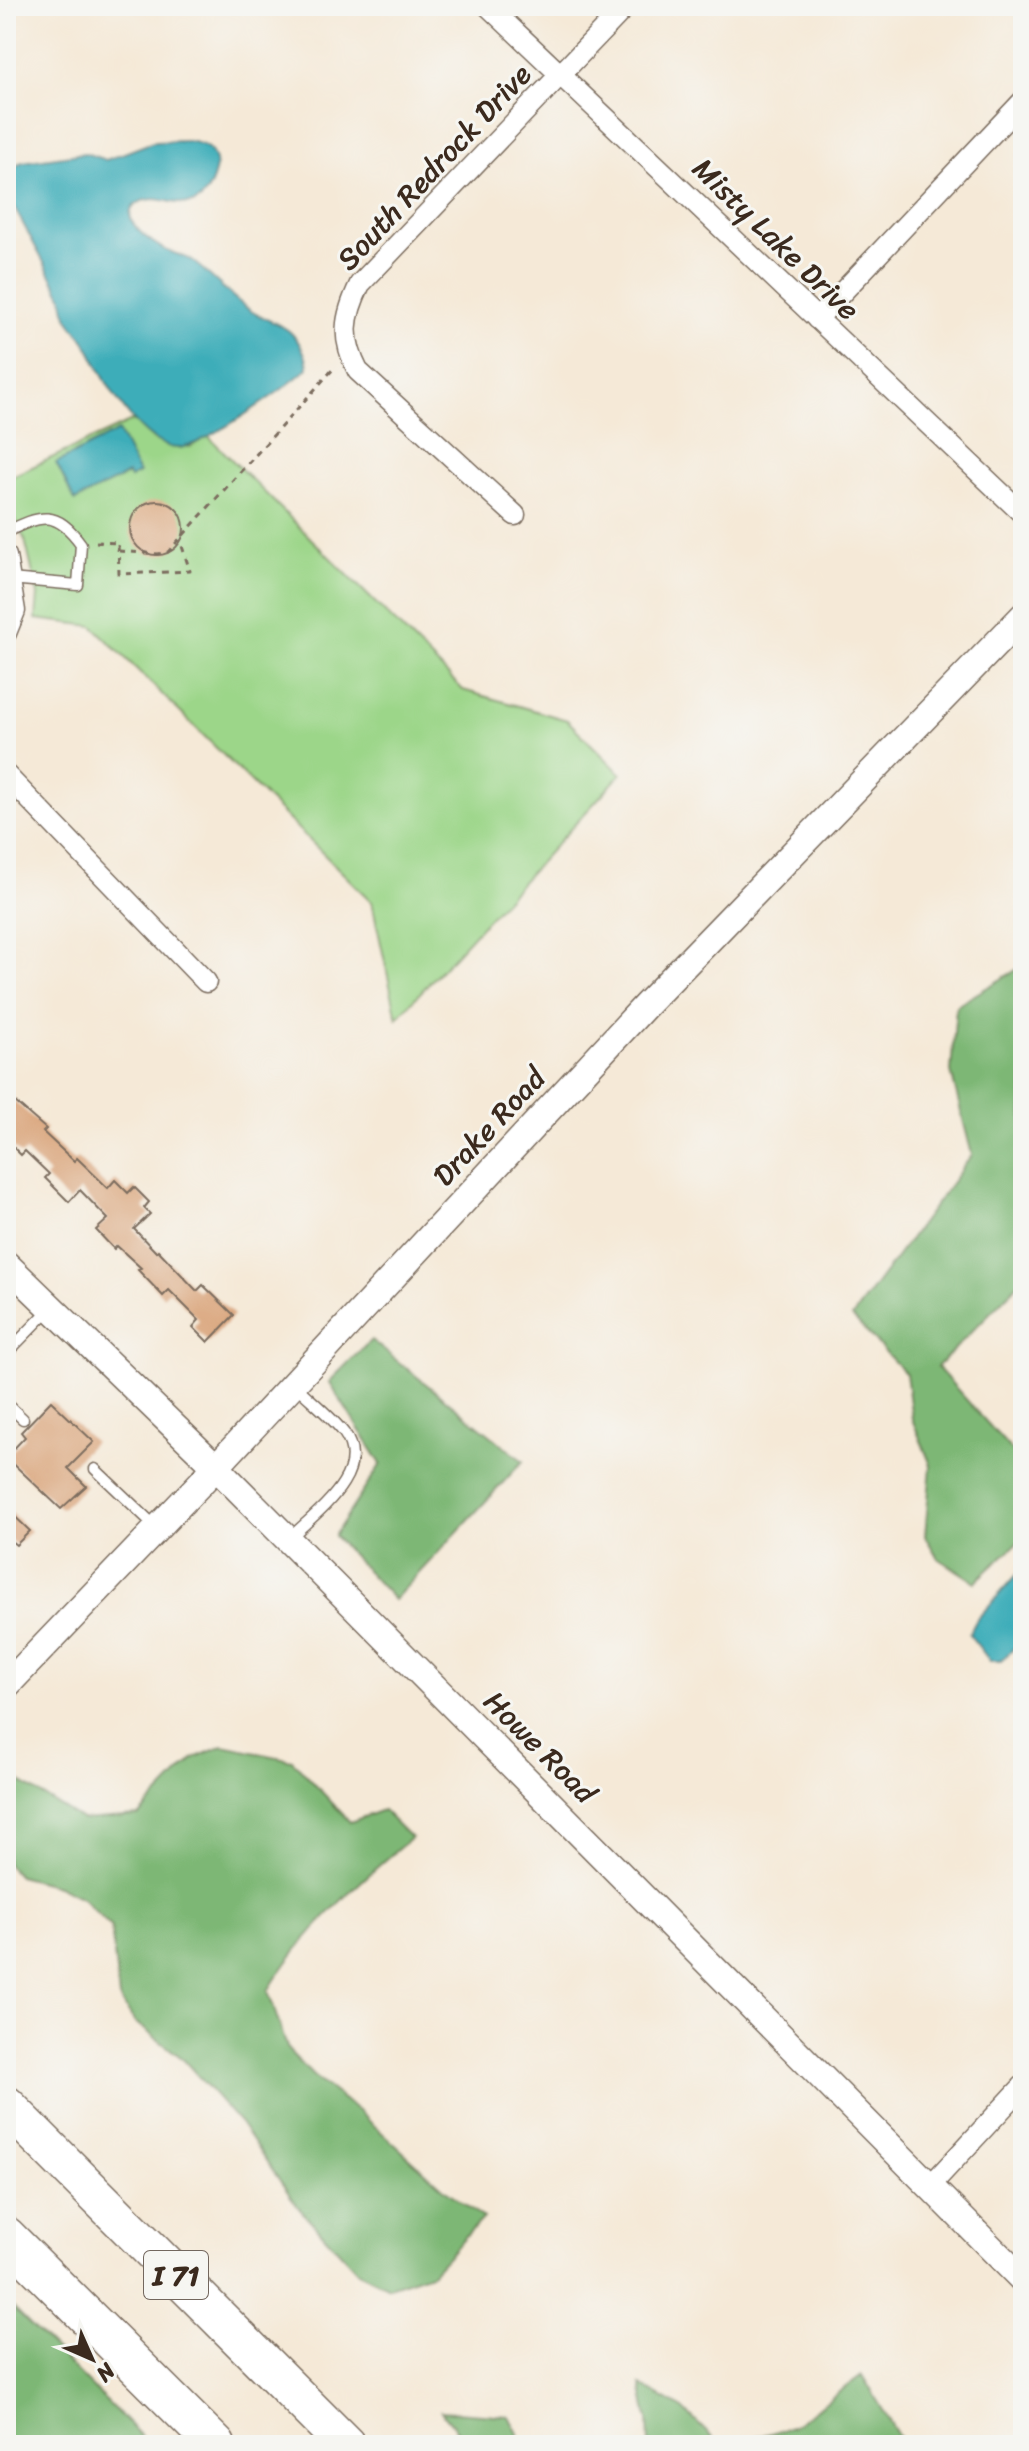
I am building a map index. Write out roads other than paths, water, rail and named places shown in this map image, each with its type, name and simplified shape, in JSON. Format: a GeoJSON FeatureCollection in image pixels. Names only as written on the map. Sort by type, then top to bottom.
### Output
{"type":"FeatureCollection","features":[{"type":"Feature","properties":{"kind":"highway","name":"I 71"},"geometry":{"type":"LineString","coordinates":[[6,2105],[346,2445]]}},
{"type":"Feature","properties":{"kind":"highway"},"geometry":{"type":"LineString","coordinates":[[6,2236],[216,2445]]}},
{"type":"Feature","properties":{"kind":"street","name":"Misty Lake Drive"},"geometry":{"type":"LineString","coordinates":[[488,6],[1023,514]]}},
{"type":"Feature","properties":{"kind":"street","name":"South Redrock Drive"},"geometry":{"type":"LineString","coordinates":[[515,515],[358,371],[348,352],[349,305],[360,284],[626,6]]}},
{"type":"Feature","properties":{"kind":"street"},"geometry":{"type":"LineString","coordinates":[[817,319],[1023,101]]}},
{"type":"Feature","properties":{"kind":"street"},"geometry":{"type":"LineString","coordinates":[[6,556],[15,611],[6,633]]}},
{"type":"Feature","properties":{"kind":"street","name":"Drake Road"},"geometry":{"type":"LineString","coordinates":[[6,1686],[216,1467],[645,1006],[1023,616]]}},
{"type":"Feature","properties":{"kind":"street"},"geometry":{"type":"LineString","coordinates":[[6,775],[206,982]]}},
{"type":"Feature","properties":{"kind":"street","name":"Howe Road"},"geometry":{"type":"LineString","coordinates":[[6,1264],[216,1467],[1023,2280]]}},
{"type":"Feature","properties":{"kind":"street"},"geometry":{"type":"LineString","coordinates":[[930,2186],[1023,2086]]}},
{"type":"Feature","properties":{"kind":"lane"},"geometry":{"type":"LineString","coordinates":[[6,532],[34,518],[56,518],[71,530],[81,544],[78,585],[10,579]]}},
{"type":"Feature","properties":{"kind":"lane"},"geometry":{"type":"LineString","coordinates":[[6,1354],[51,1308]]}},
{"type":"Feature","properties":{"kind":"lane"},"geometry":{"type":"LineString","coordinates":[[288,1540],[341,1486],[350,1473],[354,1458],[343,1431],[293,1384]]}},
{"type":"Feature","properties":{"kind":"lane"},"geometry":{"type":"LineString","coordinates":[[6,1403],[23,1419]]}},
{"type":"Feature","properties":{"kind":"lane"},"geometry":{"type":"LineString","coordinates":[[95,1469],[157,1529]]}},
{"type":"Feature","properties":{"kind":"water"},"geometry":{"type":"Polygon","coordinates":[[[188,141],[205,146],[216,164],[211,184],[204,195],[188,204],[151,199],[142,201],[133,207],[130,214],[132,221],[153,243],[191,260],[251,311],[289,331],[302,348],[308,368],[224,428],[189,446],[177,448],[164,445],[138,426],[107,382],[67,316],[63,298],[6,192],[6,173],[22,162],[85,153],[106,160],[153,142],[188,141]]]}},
{"type":"Feature","properties":{"kind":"water"},"geometry":{"type":"Polygon","coordinates":[[[118,431],[139,473],[130,478],[128,474],[75,501],[56,463],[118,431]]]}},
{"type":"Feature","properties":{"kind":"water"},"geometry":{"type":"Polygon","coordinates":[[[1023,1568],[1023,1639],[1001,1661],[990,1661],[969,1634],[977,1619],[1023,1568]]]}}]}
